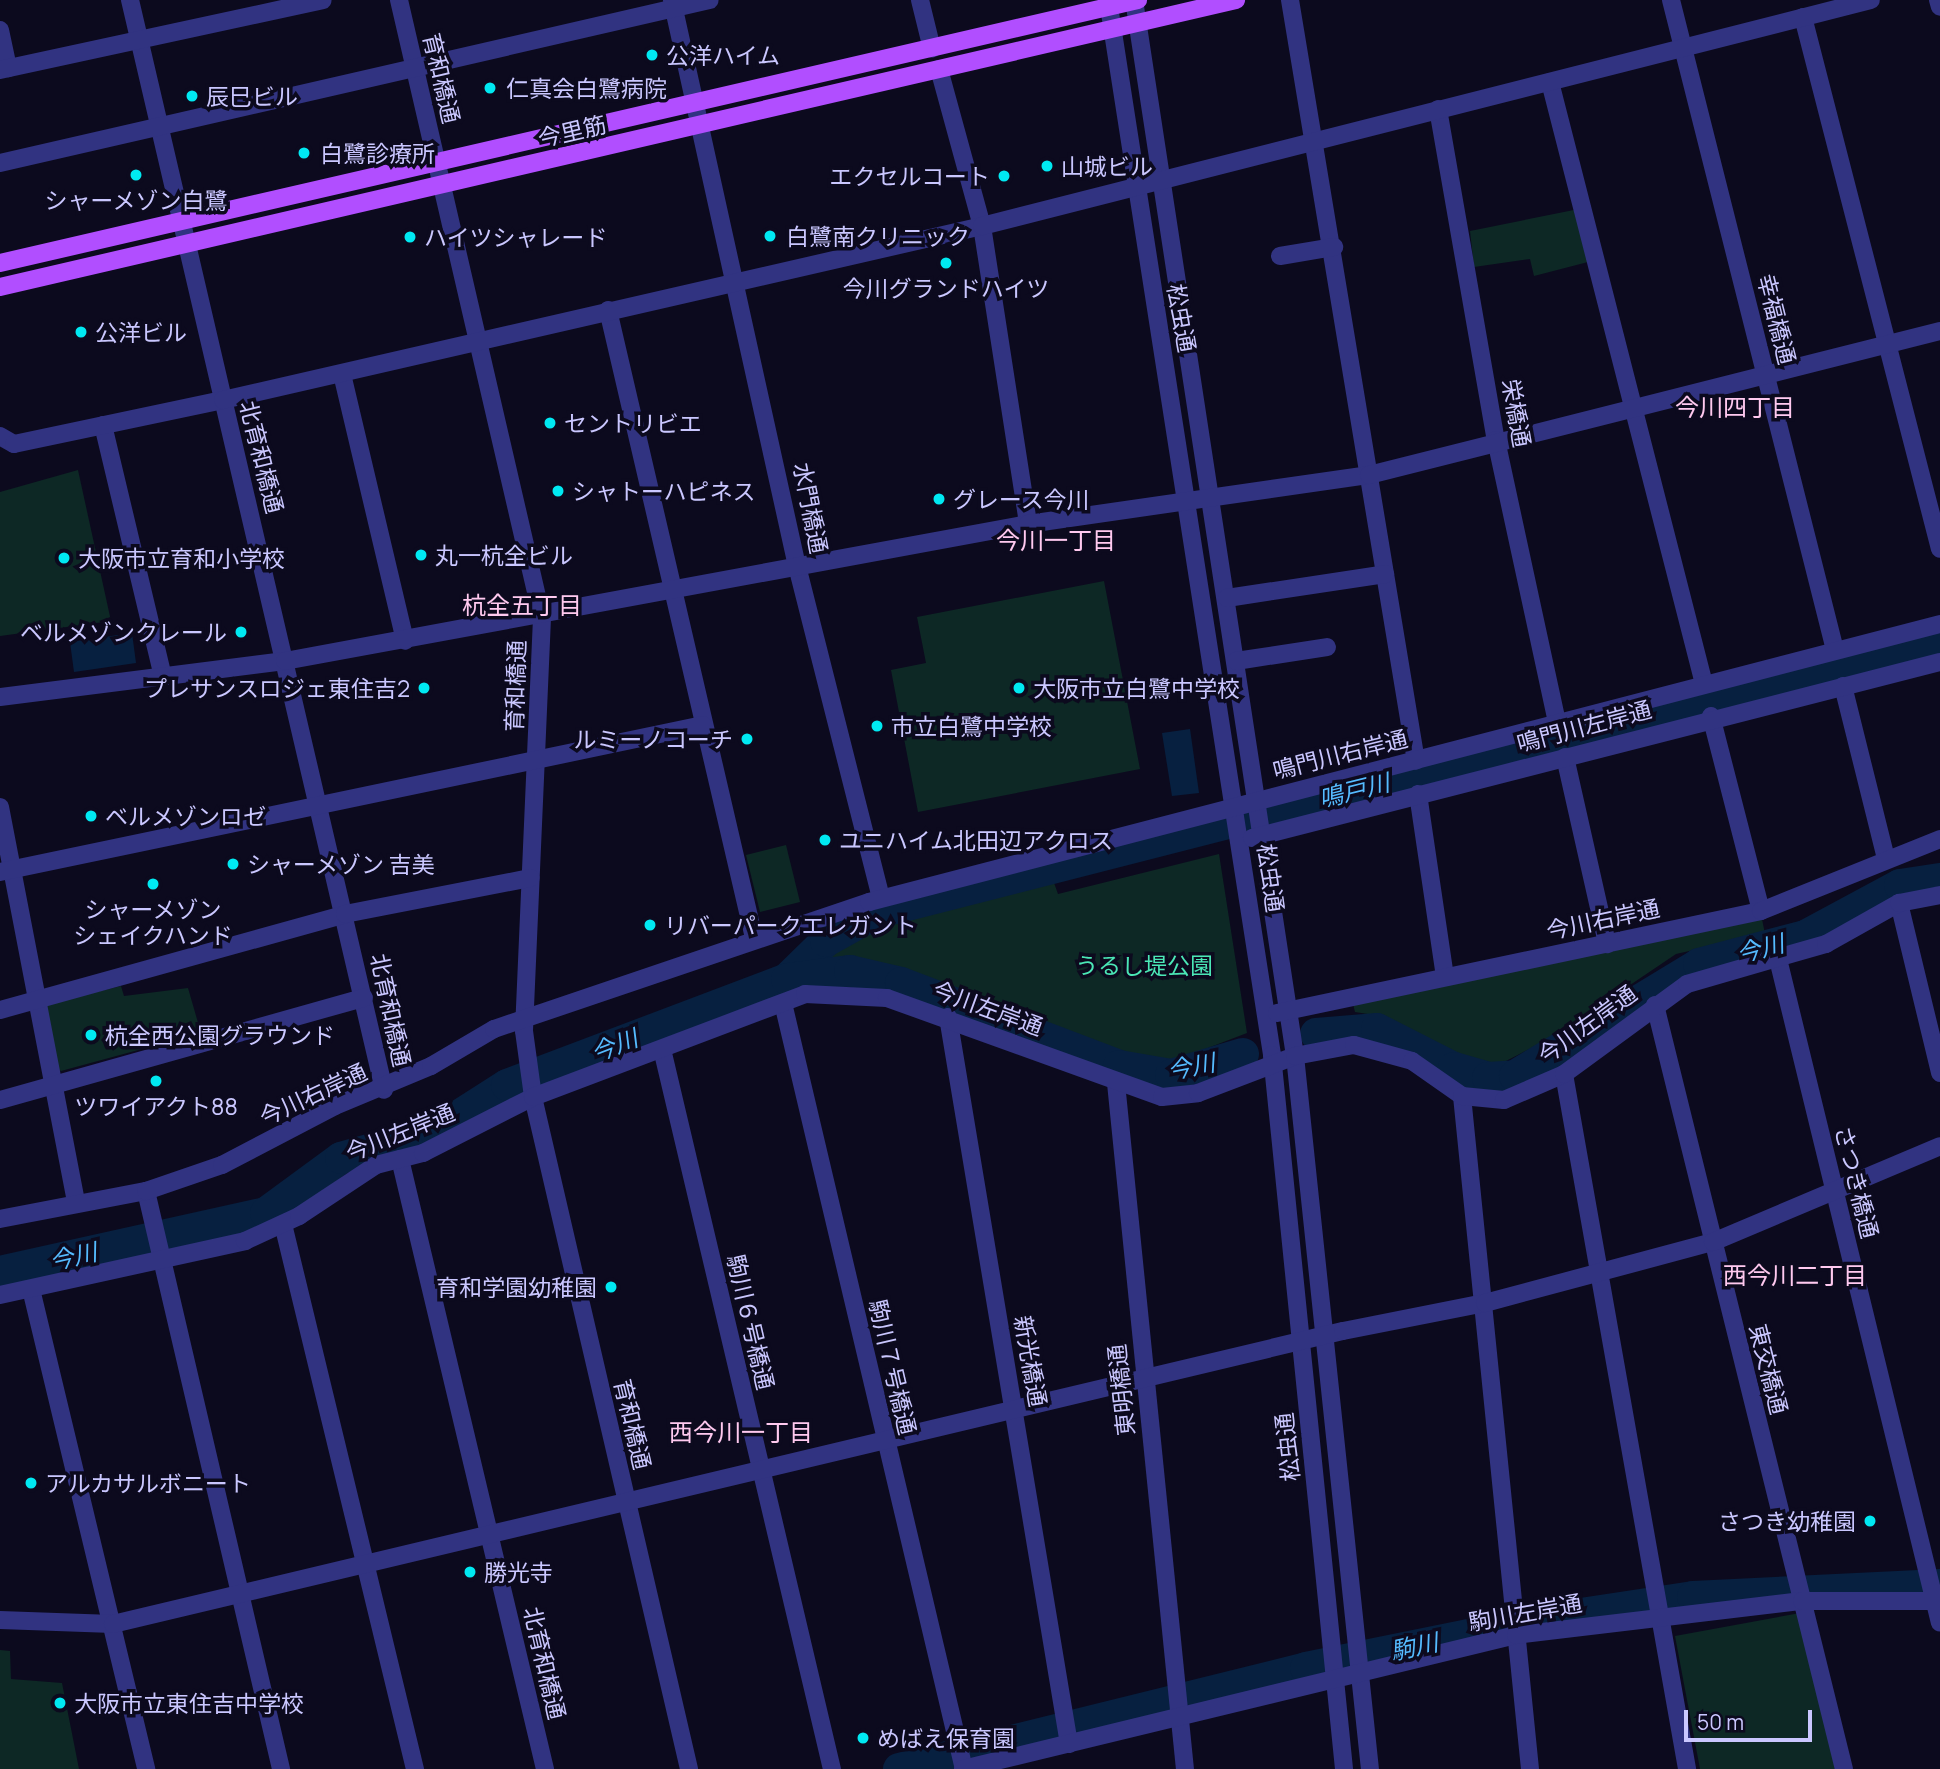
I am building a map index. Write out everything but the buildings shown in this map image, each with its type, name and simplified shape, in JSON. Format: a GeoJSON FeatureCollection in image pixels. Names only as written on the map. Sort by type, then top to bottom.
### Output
{"type":"FeatureCollection","features":[{"type":"Feature","properties":{"kind":"main road","name":"今里筋"},"geometry":{"type":"LineString","coordinates":[[0,263],[438,166],[932,49],[1109,3],[1135,0]]}},
{"type":"Feature","properties":{"kind":"main road","name":"今里筋"},"geometry":{"type":"LineString","coordinates":[[0,286],[1114,31],[1236,0]]}},
{"type":"Feature","properties":{"kind":"street","name":"北育和橋通"},"geometry":{"type":"LineString","coordinates":[[130,0],[384,1089]]}},
{"type":"Feature","properties":{"kind":"street"},"geometry":{"type":"LineString","coordinates":[[0,30],[4,69],[141,43],[264,7],[323,0]]}},
{"type":"Feature","properties":{"kind":"street","name":"育和橋通"},"geometry":{"type":"LineString","coordinates":[[398,0],[482,339],[542,618],[524,1025],[532,1094],[689,1769]]}},
{"type":"Feature","properties":{"kind":"street"},"geometry":{"type":"LineString","coordinates":[[0,163],[673,4],[710,0]]}},
{"type":"Feature","properties":{"kind":"street"},"geometry":{"type":"LineString","coordinates":[[920,0],[932,49]]}},
{"type":"Feature","properties":{"kind":"street","name":"松虫通"},"geometry":{"type":"LineString","coordinates":[[1135,0],[1158,182],[1227,598],[1295,1056],[1370,1769]]}},
{"type":"Feature","properties":{"kind":"street"},"geometry":{"type":"LineString","coordinates":[[1290,0],[1334,247],[1416,761]]}},
{"type":"Feature","properties":{"kind":"street","name":"幸福橋通"},"geometry":{"type":"LineString","coordinates":[[1671,0],[1836,650]]}},
{"type":"Feature","properties":{"kind":"street"},"geometry":{"type":"LineString","coordinates":[[0,436],[14,444],[223,400],[737,280],[982,226],[1871,0]]}},
{"type":"Feature","properties":{"kind":"street"},"geometry":{"type":"LineString","coordinates":[[1938,0],[1940,8]]}},
{"type":"Feature","properties":{"kind":"street","name":"松虫通"},"geometry":{"type":"LineString","coordinates":[[1109,3],[1236,806],[1273,1065],[1344,1769]]}},
{"type":"Feature","properties":{"kind":"street"},"geometry":{"type":"LineString","coordinates":[[673,4],[696,105]]}},
{"type":"Feature","properties":{"kind":"street"},"geometry":{"type":"LineString","coordinates":[[1803,18],[1940,549]]}},
{"type":"Feature","properties":{"kind":"street"},"geometry":{"type":"LineString","coordinates":[[939,69],[982,226],[1028,524]]}},
{"type":"Feature","properties":{"kind":"street"},"geometry":{"type":"LineString","coordinates":[[1550,82],[1704,684]]}},
{"type":"Feature","properties":{"kind":"street","name":"水門橋通"},"geometry":{"type":"LineString","coordinates":[[696,105],[737,280],[797,566],[881,898]]}},
{"type":"Feature","properties":{"kind":"street","name":"栄橋通"},"geometry":{"type":"LineString","coordinates":[[1438,109],[1496,440],[1557,723]]}},
{"type":"Feature","properties":{"kind":"street"},"geometry":{"type":"LineString","coordinates":[[1280,256],[1334,247]]}},
{"type":"Feature","properties":{"kind":"street"},"geometry":{"type":"LineString","coordinates":[[608,310],[754,938]]}},
{"type":"Feature","properties":{"kind":"street"},"geometry":{"type":"LineString","coordinates":[[0,697],[285,661],[542,618],[672,589],[1028,524],[1210,494],[1369,475],[1632,404],[1766,375],[1940,331]]}},
{"type":"Feature","properties":{"kind":"street"},"geometry":{"type":"LineString","coordinates":[[342,374],[405,641]]}},
{"type":"Feature","properties":{"kind":"street"},"geometry":{"type":"LineString","coordinates":[[103,425],[163,676]]}},
{"type":"Feature","properties":{"kind":"street"},"geometry":{"type":"LineString","coordinates":[[1227,598],[1385,574]]}},
{"type":"Feature","properties":{"kind":"street","name":"鳴門川右岸通"},"geometry":{"type":"LineString","coordinates":[[754,938],[881,898],[1940,624]]}},
{"type":"Feature","properties":{"kind":"street"},"geometry":{"type":"LineString","coordinates":[[1236,660],[1327,647]]}},
{"type":"Feature","properties":{"kind":"street","name":"鳴門川左岸通"},"geometry":{"type":"LineString","coordinates":[[1241,840],[1565,757],[1711,716],[1940,662]]}},
{"type":"Feature","properties":{"kind":"street"},"geometry":{"type":"LineString","coordinates":[[1843,686],[1886,859]]}},
{"type":"Feature","properties":{"kind":"street"},"geometry":{"type":"LineString","coordinates":[[1711,716],[1761,911]]}},
{"type":"Feature","properties":{"kind":"street"},"geometry":{"type":"LineString","coordinates":[[6,871],[704,724]]}},
{"type":"Feature","properties":{"kind":"street"},"geometry":{"type":"LineString","coordinates":[[1565,757],[1608,944]]}},
{"type":"Feature","properties":{"kind":"street"},"geometry":{"type":"LineString","coordinates":[[1418,794],[1445,976]]}},
{"type":"Feature","properties":{"kind":"street"},"geometry":{"type":"LineString","coordinates":[[0,807],[6,871],[76,1202]]}},
{"type":"Feature","properties":{"kind":"street","name":"今川右岸通"},"geometry":{"type":"LineString","coordinates":[[1266,1014],[1761,911],[1940,839]]}},
{"type":"Feature","properties":{"kind":"street"},"geometry":{"type":"LineString","coordinates":[[0,1010],[345,914],[531,878]]}},
{"type":"Feature","properties":{"kind":"street","name":"今川左岸通"},"geometry":{"type":"LineString","coordinates":[[0,1295],[245,1241],[283,1224],[351,1177],[401,1160],[532,1094],[783,1003],[827,992],[887,998],[948,1017],[1116,1083],[1180,1097],[1295,1056],[1354,1045],[1412,1061],[1462,1096],[1504,1100],[1564,1074],[1655,1005],[1714,972],[1778,959],[1826,944],[1899,903],[1940,895]]}},
{"type":"Feature","properties":{"kind":"street"},"geometry":{"type":"LineString","coordinates":[[1899,903],[1940,1073]]}},
{"type":"Feature","properties":{"kind":"street","name":"今川右岸通"},"geometry":{"type":"LineString","coordinates":[[0,1219],[76,1202],[146,1191],[222,1166],[335,1106],[384,1089],[474,1038],[524,1025],[611,994],[754,938]]}},
{"type":"Feature","properties":{"kind":"street","name":"さつき橋通"},"geometry":{"type":"LineString","coordinates":[[1778,959],[1929,1580],[1937,1601]]}},
{"type":"Feature","properties":{"kind":"street"},"geometry":{"type":"LineString","coordinates":[[0,1100],[364,998]]}},
{"type":"Feature","properties":{"kind":"street","name":"駒川７号橋通"},"geometry":{"type":"LineString","coordinates":[[783,1003],[963,1768]]}},
{"type":"Feature","properties":{"kind":"street","name":"東交橋通"},"geometry":{"type":"LineString","coordinates":[[1655,1005],[1802,1601]]}},
{"type":"Feature","properties":{"kind":"street","name":"新光橋通"},"geometry":{"type":"LineString","coordinates":[[948,1017],[1069,1741]]}},
{"type":"Feature","properties":{"kind":"street","name":"駒川６号橋通"},"geometry":{"type":"LineString","coordinates":[[662,1049],[832,1769]]}},
{"type":"Feature","properties":{"kind":"street"},"geometry":{"type":"LineString","coordinates":[[1564,1074],[1602,1275],[1687,1769]]}},
{"type":"Feature","properties":{"kind":"street","name":"東明橋通"},"geometry":{"type":"LineString","coordinates":[[1116,1083],[1185,1769]]}},
{"type":"Feature","properties":{"kind":"street"},"geometry":{"type":"LineString","coordinates":[[1462,1096],[1530,1769]]}},
{"type":"Feature","properties":{"kind":"street"},"geometry":{"type":"LineString","coordinates":[[0,1620],[113,1624],[626,1505],[1324,1336],[1485,1303],[1602,1275],[1713,1242],[1940,1146]]}},
{"type":"Feature","properties":{"kind":"street","name":"北育和橋通"},"geometry":{"type":"LineString","coordinates":[[401,1160],[545,1769]]}},
{"type":"Feature","properties":{"kind":"street"},"geometry":{"type":"LineString","coordinates":[[146,1191],[281,1769]]}},
{"type":"Feature","properties":{"kind":"street"},"geometry":{"type":"LineString","coordinates":[[283,1224],[415,1769]]}},
{"type":"Feature","properties":{"kind":"street"},"geometry":{"type":"LineString","coordinates":[[30,1289],[146,1769]]}},
{"type":"Feature","properties":{"kind":"street"},"geometry":{"type":"LineString","coordinates":[[1802,1601],[1844,1769]]}},
{"type":"Feature","properties":{"kind":"street","name":"駒川左岸通"},"geometry":{"type":"LineString","coordinates":[[963,1768],[1069,1741],[1178,1706],[1359,1671],[1516,1635],[1802,1601],[1937,1601]]}},
{"type":"Feature","properties":{"kind":"street"},"geometry":{"type":"LineString","coordinates":[[1937,1601],[1940,1623]]}},
{"type":"Feature","properties":{"kind":"green space"},"geometry":{"type":"Polygon","coordinates":[[[1574,210],[1588,262],[1534,276],[1530,259],[1474,267],[1470,231],[1574,210]]]}},
{"type":"Feature","properties":{"kind":"green space"},"geometry":{"type":"Polygon","coordinates":[[[78,470],[111,621],[0,636],[0,492],[78,470]]]}},
{"type":"Feature","properties":{"kind":"green space"},"geometry":{"type":"Polygon","coordinates":[[[1104,581],[1140,769],[918,812],[891,670],[926,663],[917,617],[1104,581]]]}},
{"type":"Feature","properties":{"kind":"green space"},"geometry":{"type":"Polygon","coordinates":[[[786,845],[800,902],[760,912],[746,855],[786,845]]]}},
{"type":"Feature","properties":{"kind":"green space","name":"うるし堤公園"},"geometry":{"type":"Polygon","coordinates":[[[1219,854],[1247,1033],[1179,1059],[1143,1059],[899,971],[858,960],[816,961],[879,925],[1053,880],[1058,894],[1219,854]]]}},
{"type":"Feature","properties":{"kind":"green space"},"geometry":{"type":"Polygon","coordinates":[[[1762,919],[1765,934],[1676,954],[1553,1037],[1502,1063],[1478,1067],[1374,1015],[1355,1012],[1353,1004],[1762,919]]]}},
{"type":"Feature","properties":{"kind":"green space"},"geometry":{"type":"Polygon","coordinates":[[[121,986],[124,996],[188,988],[201,1033],[61,1071],[54,1067],[42,1014],[47,1004],[121,986]]]}},
{"type":"Feature","properties":{"kind":"green space"},"geometry":{"type":"Polygon","coordinates":[[[1800,1613],[1845,1769],[1700,1769],[1675,1636],[1800,1613]]]}},
{"type":"Feature","properties":{"kind":"green space"},"geometry":{"type":"Polygon","coordinates":[[[0,1650],[10,1651],[11,1679],[62,1683],[79,1769],[0,1769],[0,1650]]]}},
{"type":"Feature","properties":{"kind":"water"},"geometry":{"type":"Polygon","coordinates":[[[132,633],[136,663],[74,672],[70,642],[132,633]]]}},
{"type":"Feature","properties":{"kind":"water"},"geometry":{"type":"Polygon","coordinates":[[[1190,729],[1199,793],[1172,796],[1162,733],[1190,729]]]}},
{"type":"Feature","properties":{"kind":"waterway","name":"鳴戸川"},"geometry":{"type":"LineString","coordinates":[[787,979],[826,941],[876,913],[1940,641]]}},
{"type":"Feature","properties":{"kind":"waterway","name":"今川"},"geometry":{"type":"LineString","coordinates":[[1316,1034],[1377,1029],[1454,1068],[1488,1078],[1515,1076],[1699,964],[1805,936],[1900,885],[1940,879]]}},
{"type":"Feature","properties":{"kind":"waterway","name":"今川"},"geometry":{"type":"LineString","coordinates":[[0,1272],[266,1213],[341,1158],[435,1131],[507,1085],[787,979],[850,971],[901,983],[1119,1066],[1171,1075],[1243,1054]]}},
{"type":"Feature","properties":{"kind":"waterway","name":"駒川"},"geometry":{"type":"LineString","coordinates":[[899,1769],[1306,1668],[1541,1620],[1693,1597],[1940,1585]]}},
{"type":"Feature","properties":{"kind":"place","name":"公洋ハイム"},"geometry":{"type":"Point","coordinates":[652,55]}},
{"type":"Feature","properties":{"kind":"place","name":"仁真会白鷺病院"},"geometry":{"type":"Point","coordinates":[490,88]}},
{"type":"Feature","properties":{"kind":"place","name":"辰巳ビル"},"geometry":{"type":"Point","coordinates":[192,96]}},
{"type":"Feature","properties":{"kind":"place","name":"白鷺診療所"},"geometry":{"type":"Point","coordinates":[304,153]}},
{"type":"Feature","properties":{"kind":"place","name":"山城ビル"},"geometry":{"type":"Point","coordinates":[1047,166]}},
{"type":"Feature","properties":{"kind":"place","name":"シャーメゾン白鷺"},"geometry":{"type":"Point","coordinates":[136,175]}},
{"type":"Feature","properties":{"kind":"place","name":"エクセルコート"},"geometry":{"type":"Point","coordinates":[1004,176]}},
{"type":"Feature","properties":{"kind":"place","name":"白鷺南クリニック"},"geometry":{"type":"Point","coordinates":[770,236]}},
{"type":"Feature","properties":{"kind":"place","name":"ハイツシャレード"},"geometry":{"type":"Point","coordinates":[410,237]}},
{"type":"Feature","properties":{"kind":"place","name":"今川グランドハイツ"},"geometry":{"type":"Point","coordinates":[946,263]}},
{"type":"Feature","properties":{"kind":"place","name":"公洋ビル"},"geometry":{"type":"Point","coordinates":[81,332]}},
{"type":"Feature","properties":{"kind":"place","name":"セントリビエ"},"geometry":{"type":"Point","coordinates":[550,423]}},
{"type":"Feature","properties":{"kind":"place","name":"シャトーハピネス"},"geometry":{"type":"Point","coordinates":[558,491]}},
{"type":"Feature","properties":{"kind":"place","name":"グレース今川"},"geometry":{"type":"Point","coordinates":[939,499]}},
{"type":"Feature","properties":{"kind":"place","name":"丸一杭全ビル"},"geometry":{"type":"Point","coordinates":[421,555]}},
{"type":"Feature","properties":{"kind":"place","name":"大阪市立育和小学校"},"geometry":{"type":"Point","coordinates":[64,558]}},
{"type":"Feature","properties":{"kind":"place","name":"ベルメゾンクレール"},"geometry":{"type":"Point","coordinates":[241,632]}},
{"type":"Feature","properties":{"kind":"place","name":"プレサンスロジェ東住吉2"},"geometry":{"type":"Point","coordinates":[424,688]}},
{"type":"Feature","properties":{"kind":"place","name":"大阪市立白鷺中学校"},"geometry":{"type":"Point","coordinates":[1019,688]}},
{"type":"Feature","properties":{"kind":"place","name":"市立白鷺中学校"},"geometry":{"type":"Point","coordinates":[877,726]}},
{"type":"Feature","properties":{"kind":"place","name":"ルミーノコーチ"},"geometry":{"type":"Point","coordinates":[747,739]}},
{"type":"Feature","properties":{"kind":"place","name":"ベルメゾンロゼ"},"geometry":{"type":"Point","coordinates":[91,816]}},
{"type":"Feature","properties":{"kind":"place","name":"ユニハイム北田辺アクロス"},"geometry":{"type":"Point","coordinates":[825,840]}},
{"type":"Feature","properties":{"kind":"place","name":"シャーメゾン 吉美"},"geometry":{"type":"Point","coordinates":[233,864]}},
{"type":"Feature","properties":{"kind":"place","name":"シャーメゾン シェイクハンド"},"geometry":{"type":"Point","coordinates":[153,884]}},
{"type":"Feature","properties":{"kind":"place","name":"リバーパークエレガント"},"geometry":{"type":"Point","coordinates":[650,925]}},
{"type":"Feature","properties":{"kind":"place","name":"杭全西公園グラウンド"},"geometry":{"type":"Point","coordinates":[91,1035]}},
{"type":"Feature","properties":{"kind":"place","name":"ツワイアクト88"},"geometry":{"type":"Point","coordinates":[156,1081]}},
{"type":"Feature","properties":{"kind":"place","name":"育和学園幼稚園"},"geometry":{"type":"Point","coordinates":[611,1287]}},
{"type":"Feature","properties":{"kind":"place","name":"アルカサルボニート"},"geometry":{"type":"Point","coordinates":[31,1483]}},
{"type":"Feature","properties":{"kind":"place","name":"さつき幼稚園"},"geometry":{"type":"Point","coordinates":[1870,1521]}},
{"type":"Feature","properties":{"kind":"place","name":"勝光寺"},"geometry":{"type":"Point","coordinates":[470,1572]}},
{"type":"Feature","properties":{"kind":"place","name":"大阪市立東住吉中学校"},"geometry":{"type":"Point","coordinates":[60,1703]}},
{"type":"Feature","properties":{"kind":"place","name":"めばえ保育園"},"geometry":{"type":"Point","coordinates":[863,1738]}},
{"type":"Feature","properties":{"kind":"district","name":"今川四丁目"},"geometry":{"type":"Point","coordinates":[1735,407]}},
{"type":"Feature","properties":{"kind":"district","name":"今川一丁目"},"geometry":{"type":"Point","coordinates":[1056,540]}},
{"type":"Feature","properties":{"kind":"district","name":"杭全五丁目"},"geometry":{"type":"Point","coordinates":[522,605]}},
{"type":"Feature","properties":{"kind":"district","name":"西今川二丁目"},"geometry":{"type":"Point","coordinates":[1795,1275]}},
{"type":"Feature","properties":{"kind":"district","name":"西今川一丁目"},"geometry":{"type":"Point","coordinates":[741,1432]}}]}
